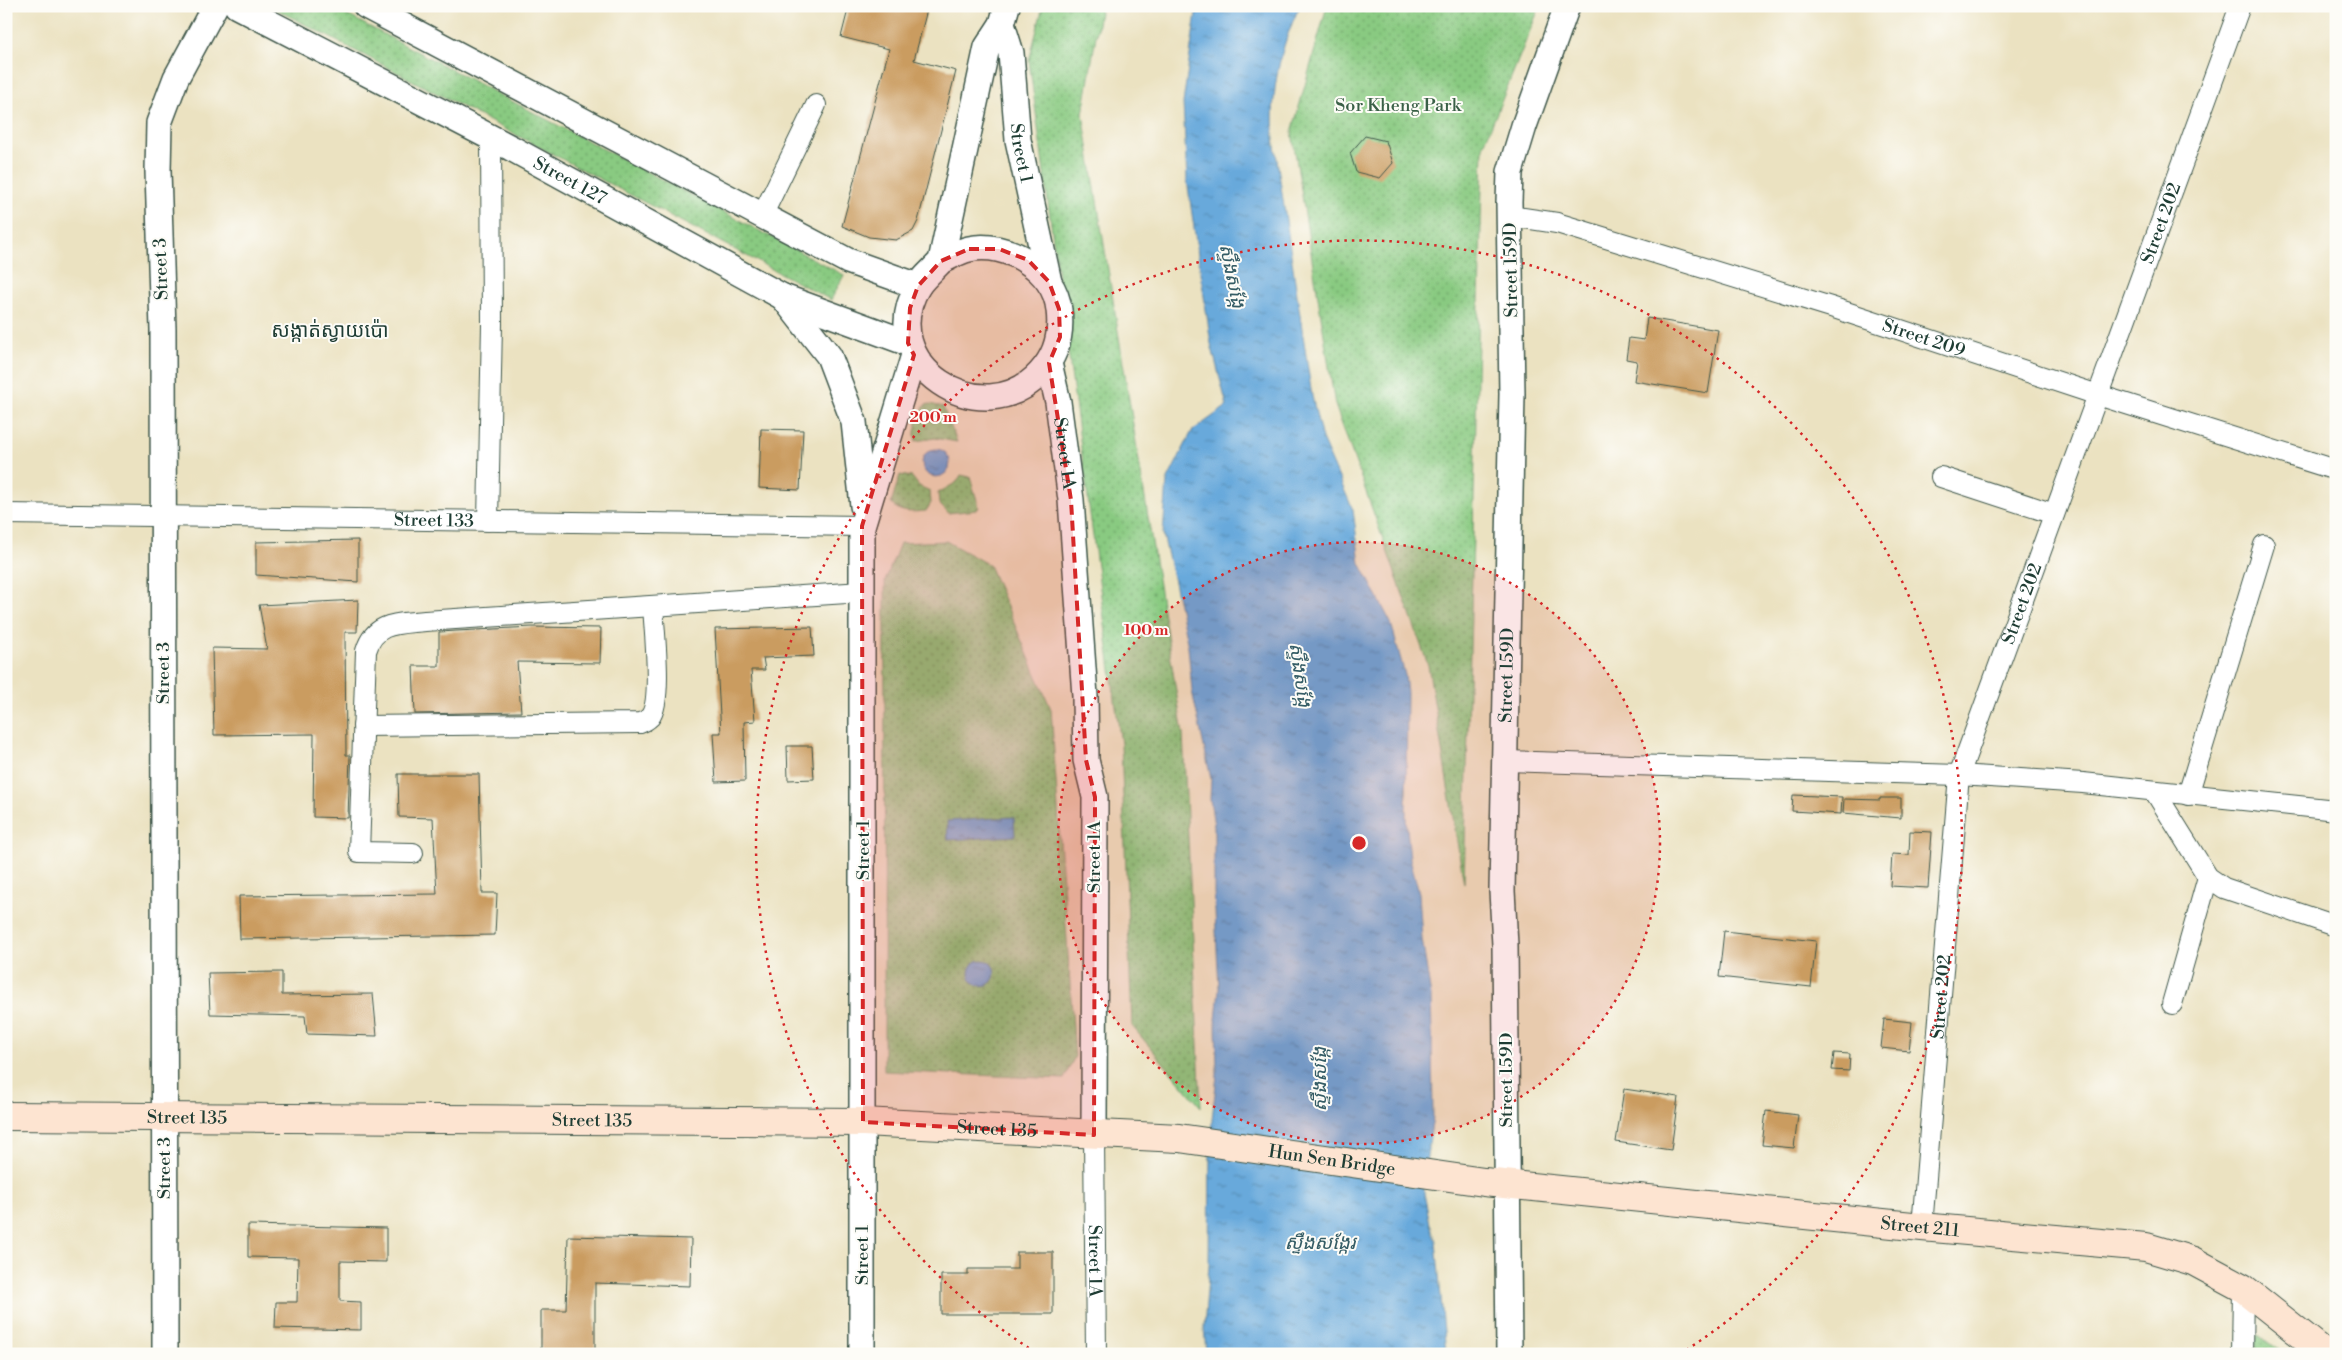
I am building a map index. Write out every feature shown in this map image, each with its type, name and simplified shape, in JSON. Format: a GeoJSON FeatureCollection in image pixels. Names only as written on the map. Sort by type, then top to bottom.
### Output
{"type":"FeatureCollection","features":[{"type":"Feature","properties":{"kind":"main road","name":"Street 135"},"geometry":{"type":"LineString","coordinates":[[6,1116],[863,1122],[1179,1138]]}},
{"type":"Feature","properties":{"kind":"main road","name":"Hun Sen Bridge"},"geometry":{"type":"LineString","coordinates":[[1179,1138],[1495,1182]]}},
{"type":"Feature","properties":{"kind":"main road","name":"Street 211"},"geometry":{"type":"LineString","coordinates":[[1495,1182],[1922,1227],[2146,1247],[2193,1260],[2243,1288],[2326,1354]]}},
{"type":"Feature","properties":{"kind":"street","name":"Street 3"},"geometry":{"type":"LineString","coordinates":[[164,1354],[163,330],[158,171],[159,123],[176,78],[215,6]]}},
{"type":"Feature","properties":{"kind":"street","name":"Street 127"},"geometry":{"type":"LineString","coordinates":[[237,6],[491,139],[783,297],[911,349]]}},
{"type":"Feature","properties":{"kind":"street"},"geometry":{"type":"LineString","coordinates":[[366,6],[848,261],[918,286]]}},
{"type":"Feature","properties":{"kind":"street","name":"Street 159D"},"geometry":{"type":"LineString","coordinates":[[1509,1354],[1495,1182],[1512,394],[1510,172],[1524,126],[1567,6]]}},
{"type":"Feature","properties":{"kind":"street","name":"Street 202"},"geometry":{"type":"LineString","coordinates":[[1922,1227],[1959,775],[2240,6]]}},
{"type":"Feature","properties":{"kind":"street","name":"Street 1"},"geometry":{"type":"LineString","coordinates":[[941,261],[988,47],[1004,15]]}},
{"type":"Feature","properties":{"kind":"street","name":"Street 1"},"geometry":{"type":"LineString","coordinates":[[1004,15],[1011,53],[1018,140],[1049,282]]}},
{"type":"Feature","properties":{"kind":"street"},"geometry":{"type":"LineString","coordinates":[[762,216],[816,105]]}},
{"type":"Feature","properties":{"kind":"street"},"geometry":{"type":"LineString","coordinates":[[488,520],[492,324],[491,139]]}},
{"type":"Feature","properties":{"kind":"street","name":"Street 209"},"geometry":{"type":"LineString","coordinates":[[1510,216],[1566,226],[1831,306],[2098,395],[2336,470]]}},
{"type":"Feature","properties":{"kind":"street"},"geometry":{"type":"LineString","coordinates":[[969,249],[999,249],[1028,260],[1049,282],[1059,308],[1060,337],[1049,363],[1030,383],[1005,396],[976,398],[950,389],[927,372],[911,349],[907,327],[910,308],[918,286],[941,261],[969,249]]}},
{"type":"Feature","properties":{"kind":"street"},"geometry":{"type":"LineString","coordinates":[[783,297],[830,356],[854,422],[863,522]]}},
{"type":"Feature","properties":{"kind":"street","name":"Street 1"},"geometry":{"type":"LineString","coordinates":[[862,1354],[863,522],[911,349]]}},
{"type":"Feature","properties":{"kind":"street","name":"Street 1A"},"geometry":{"type":"LineString","coordinates":[[1049,363],[1058,402],[1071,500],[1085,696],[1086,760],[1095,797],[1094,1134],[1096,1354]]}},
{"type":"Feature","properties":{"kind":"street"},"geometry":{"type":"LineString","coordinates":[[1940,477],[2054,514]]}},
{"type":"Feature","properties":{"kind":"street","name":"Street 133"},"geometry":{"type":"LineString","coordinates":[[6,514],[488,520],[863,522]]}},
{"type":"Feature","properties":{"kind":"street"},"geometry":{"type":"LineString","coordinates":[[2188,795],[2264,545]]}},
{"type":"Feature","properties":{"kind":"street"},"geometry":{"type":"LineString","coordinates":[[413,853],[359,852],[366,652],[370,639],[378,630],[393,624],[426,621],[862,592]]}},
{"type":"Feature","properties":{"kind":"street"},"geometry":{"type":"LineString","coordinates":[[363,726],[640,723],[649,719],[654,709],[656,690],[653,606]]}},
{"type":"Feature","properties":{"kind":"street"},"geometry":{"type":"LineString","coordinates":[[1504,761],[1959,775],[2083,783],[2336,810]]}},
{"type":"Feature","properties":{"kind":"street"},"geometry":{"type":"LineString","coordinates":[[2155,792],[2208,877],[2224,888],[2336,926]]}},
{"type":"Feature","properties":{"kind":"street"},"geometry":{"type":"LineString","coordinates":[[2172,1004],[2208,877]]}},
{"type":"Feature","properties":{"kind":"street"},"geometry":{"type":"LineString","coordinates":[[2242,1354],[2243,1288]]}},
{"type":"Feature","properties":{"kind":"highlighted area"},"geometry":{"type":"Polygon","coordinates":[[[969,249],[999,249],[1028,260],[1049,282],[1059,309],[1060,337],[1049,363],[1071,500],[1086,760],[1095,797],[1094,1135],[863,1122],[862,526],[914,355],[908,343],[910,308],[918,286],[941,261],[969,249]]]}},
{"type":"Feature","properties":{"kind":"green space"},"geometry":{"type":"Polygon","coordinates":[[[270,6],[330,6],[844,275],[831,300],[270,6]]]}},
{"type":"Feature","properties":{"kind":"green space"},"geometry":{"type":"Polygon","coordinates":[[[1043,6],[1101,6],[1083,114],[1183,734],[1201,1107],[1132,1026],[1121,744],[1029,61],[1043,6]]]}},
{"type":"Feature","properties":{"kind":"green space","name":"Sor Kheng Park"},"geometry":{"type":"Polygon","coordinates":[[[1327,6],[1540,6],[1483,147],[1464,884],[1428,665],[1335,405],[1292,132],[1327,6]]]}},
{"type":"Feature","properties":{"kind":"green space"},"geometry":{"type":"Polygon","coordinates":[[[930,404],[943,407],[957,442],[935,438],[916,441],[917,423],[925,405],[930,404]]]}},
{"type":"Feature","properties":{"kind":"green space"},"geometry":{"type":"Polygon","coordinates":[[[900,475],[912,477],[919,486],[930,491],[931,503],[926,511],[902,511],[891,503],[900,475]]]}},
{"type":"Feature","properties":{"kind":"green space"},"geometry":{"type":"Polygon","coordinates":[[[961,475],[970,477],[979,507],[977,510],[948,513],[939,504],[938,493],[957,482],[961,475]]]}},
{"type":"Feature","properties":{"kind":"green space"},"geometry":{"type":"Polygon","coordinates":[[[946,541],[989,565],[1051,709],[1075,1056],[1064,1079],[884,1071],[885,581],[900,543],[946,541]]]}},
{"type":"Feature","properties":{"kind":"green space"},"geometry":{"type":"Polygon","coordinates":[[[2257,1333],[2284,1354],[2257,1354],[2257,1333]]]}},
{"type":"Feature","properties":{"kind":"water","name":"ស្ទឹងសង្កែរ"},"geometry":{"type":"Polygon","coordinates":[[[1197,6],[1300,6],[1287,37],[1278,70],[1274,104],[1274,139],[1312,396],[1322,439],[1353,510],[1360,563],[1391,623],[1405,675],[1407,693],[1406,818],[1410,858],[1419,893],[1422,939],[1431,996],[1433,1117],[1426,1163],[1424,1193],[1430,1224],[1436,1241],[1446,1354],[1206,1354],[1204,1327],[1209,1265],[1210,1138],[1217,1075],[1216,1020],[1219,989],[1214,892],[1214,826],[1210,799],[1211,779],[1192,691],[1188,647],[1163,534],[1167,481],[1192,431],[1227,406],[1211,344],[1187,180],[1183,103],[1197,6]]]}},
{"type":"Feature","properties":{"kind":"water"},"geometry":{"type":"Polygon","coordinates":[[[936,449],[946,453],[950,463],[946,473],[936,477],[926,473],[922,463],[926,453],[936,449]]]}},
{"type":"Feature","properties":{"kind":"water"},"geometry":{"type":"Polygon","coordinates":[[[1014,817],[1015,836],[948,840],[947,821],[1014,817]]]}},
{"type":"Feature","properties":{"kind":"water"},"geometry":{"type":"Polygon","coordinates":[[[982,960],[991,964],[995,973],[991,982],[982,986],[973,982],[969,973],[973,964],[982,960]]]}},
{"type":"Feature","properties":{"kind":"building"},"geometry":{"type":"Polygon","coordinates":[[[849,6],[928,6],[914,60],[956,71],[918,221],[913,231],[896,240],[869,237],[842,226],[889,49],[841,37],[849,6]]]}},
{"type":"Feature","properties":{"kind":"building"},"geometry":{"type":"Polygon","coordinates":[[[1365,136],[1386,141],[1393,163],[1380,178],[1356,172],[1350,153],[1365,136]]]}},
{"type":"Feature","properties":{"kind":"building"},"geometry":{"type":"Polygon","coordinates":[[[1647,318],[1718,330],[1708,393],[1634,381],[1637,361],[1626,359],[1629,338],[1644,340],[1647,318]]]}},
{"type":"Feature","properties":{"kind":"building"},"geometry":{"type":"Polygon","coordinates":[[[761,429],[803,430],[800,490],[759,488],[761,429]]]}},
{"type":"Feature","properties":{"kind":"building"},"geometry":{"type":"Polygon","coordinates":[[[358,540],[358,582],[256,575],[256,542],[358,540]]]}},
{"type":"Feature","properties":{"kind":"building"},"geometry":{"type":"Polygon","coordinates":[[[358,600],[357,632],[345,632],[346,755],[350,755],[348,818],[313,817],[314,734],[214,735],[212,648],[267,649],[259,605],[358,600]]]}},
{"type":"Feature","properties":{"kind":"building"},"geometry":{"type":"Polygon","coordinates":[[[532,627],[601,628],[600,663],[517,662],[521,712],[415,714],[413,666],[439,666],[439,632],[532,627]]]}},
{"type":"Feature","properties":{"kind":"building"},"geometry":{"type":"Polygon","coordinates":[[[812,627],[814,656],[763,658],[765,670],[751,670],[755,721],[744,722],[745,781],[716,782],[713,733],[721,733],[715,629],[812,627]]]}},
{"type":"Feature","properties":{"kind":"building"},"geometry":{"type":"Polygon","coordinates":[[[787,746],[812,746],[814,779],[788,780],[787,746]]]}},
{"type":"Feature","properties":{"kind":"building"},"geometry":{"type":"Polygon","coordinates":[[[398,774],[479,774],[482,893],[497,893],[495,935],[240,939],[239,896],[437,894],[433,818],[399,817],[398,774]]]}},
{"type":"Feature","properties":{"kind":"building"},"geometry":{"type":"Polygon","coordinates":[[[1793,795],[1842,797],[1841,814],[1792,811],[1793,795]]]}},
{"type":"Feature","properties":{"kind":"building"},"geometry":{"type":"Polygon","coordinates":[[[1880,798],[1901,798],[1901,818],[1843,813],[1844,799],[1880,800],[1880,798]]]}},
{"type":"Feature","properties":{"kind":"building"},"geometry":{"type":"Polygon","coordinates":[[[1910,831],[1932,832],[1928,888],[1890,886],[1892,854],[1909,855],[1910,831]]]}},
{"type":"Feature","properties":{"kind":"building"},"geometry":{"type":"Polygon","coordinates":[[[1724,931],[1816,941],[1811,987],[1719,977],[1724,931]]]}},
{"type":"Feature","properties":{"kind":"building"},"geometry":{"type":"Polygon","coordinates":[[[282,972],[282,995],[373,994],[377,1036],[307,1034],[305,1016],[210,1014],[208,973],[282,972]]]}},
{"type":"Feature","properties":{"kind":"building"},"geometry":{"type":"Polygon","coordinates":[[[1884,1019],[1912,1022],[1909,1051],[1881,1048],[1884,1019]]]}},
{"type":"Feature","properties":{"kind":"building"},"geometry":{"type":"Polygon","coordinates":[[[1834,1053],[1850,1054],[1849,1071],[1832,1070],[1834,1053]]]}},
{"type":"Feature","properties":{"kind":"building"},"geometry":{"type":"Polygon","coordinates":[[[1624,1089],[1678,1097],[1671,1150],[1616,1142],[1624,1089]]]}},
{"type":"Feature","properties":{"kind":"building"},"geometry":{"type":"Polygon","coordinates":[[[1766,1111],[1798,1115],[1794,1148],[1762,1145],[1766,1111]]]}},
{"type":"Feature","properties":{"kind":"building"},"geometry":{"type":"Polygon","coordinates":[[[248,1225],[386,1228],[386,1262],[340,1261],[340,1301],[361,1302],[361,1330],[275,1328],[276,1302],[297,1302],[298,1258],[248,1257],[248,1225]]]}},
{"type":"Feature","properties":{"kind":"building"},"geometry":{"type":"Polygon","coordinates":[[[568,1236],[691,1239],[690,1286],[595,1283],[595,1354],[541,1354],[541,1310],[566,1310],[568,1236]]]}},
{"type":"Feature","properties":{"kind":"building"},"geometry":{"type":"Polygon","coordinates":[[[1017,1252],[1053,1252],[1053,1314],[941,1314],[941,1275],[968,1275],[968,1269],[1017,1269],[1017,1252]]]}},
{"type":"Feature","properties":{"kind":"district","name":"សង្កាត់ស្វាយប៉ោ"},"geometry":{"type":"Point","coordinates":[330,331]}},
{"type":"Feature","properties":{"kind":"water label","name":"ស្ទឹងសង្កែ"},"geometry":{"type":"Point","coordinates":[1232,276]}},
{"type":"Feature","properties":{"kind":"water label","name":"ស្ទឹងសង្កែ"},"geometry":{"type":"Point","coordinates":[1300,675]}},
{"type":"Feature","properties":{"kind":"water label","name":"ស្ទឹងសង្កែ"},"geometry":{"type":"Point","coordinates":[1320,1079]}}]}
